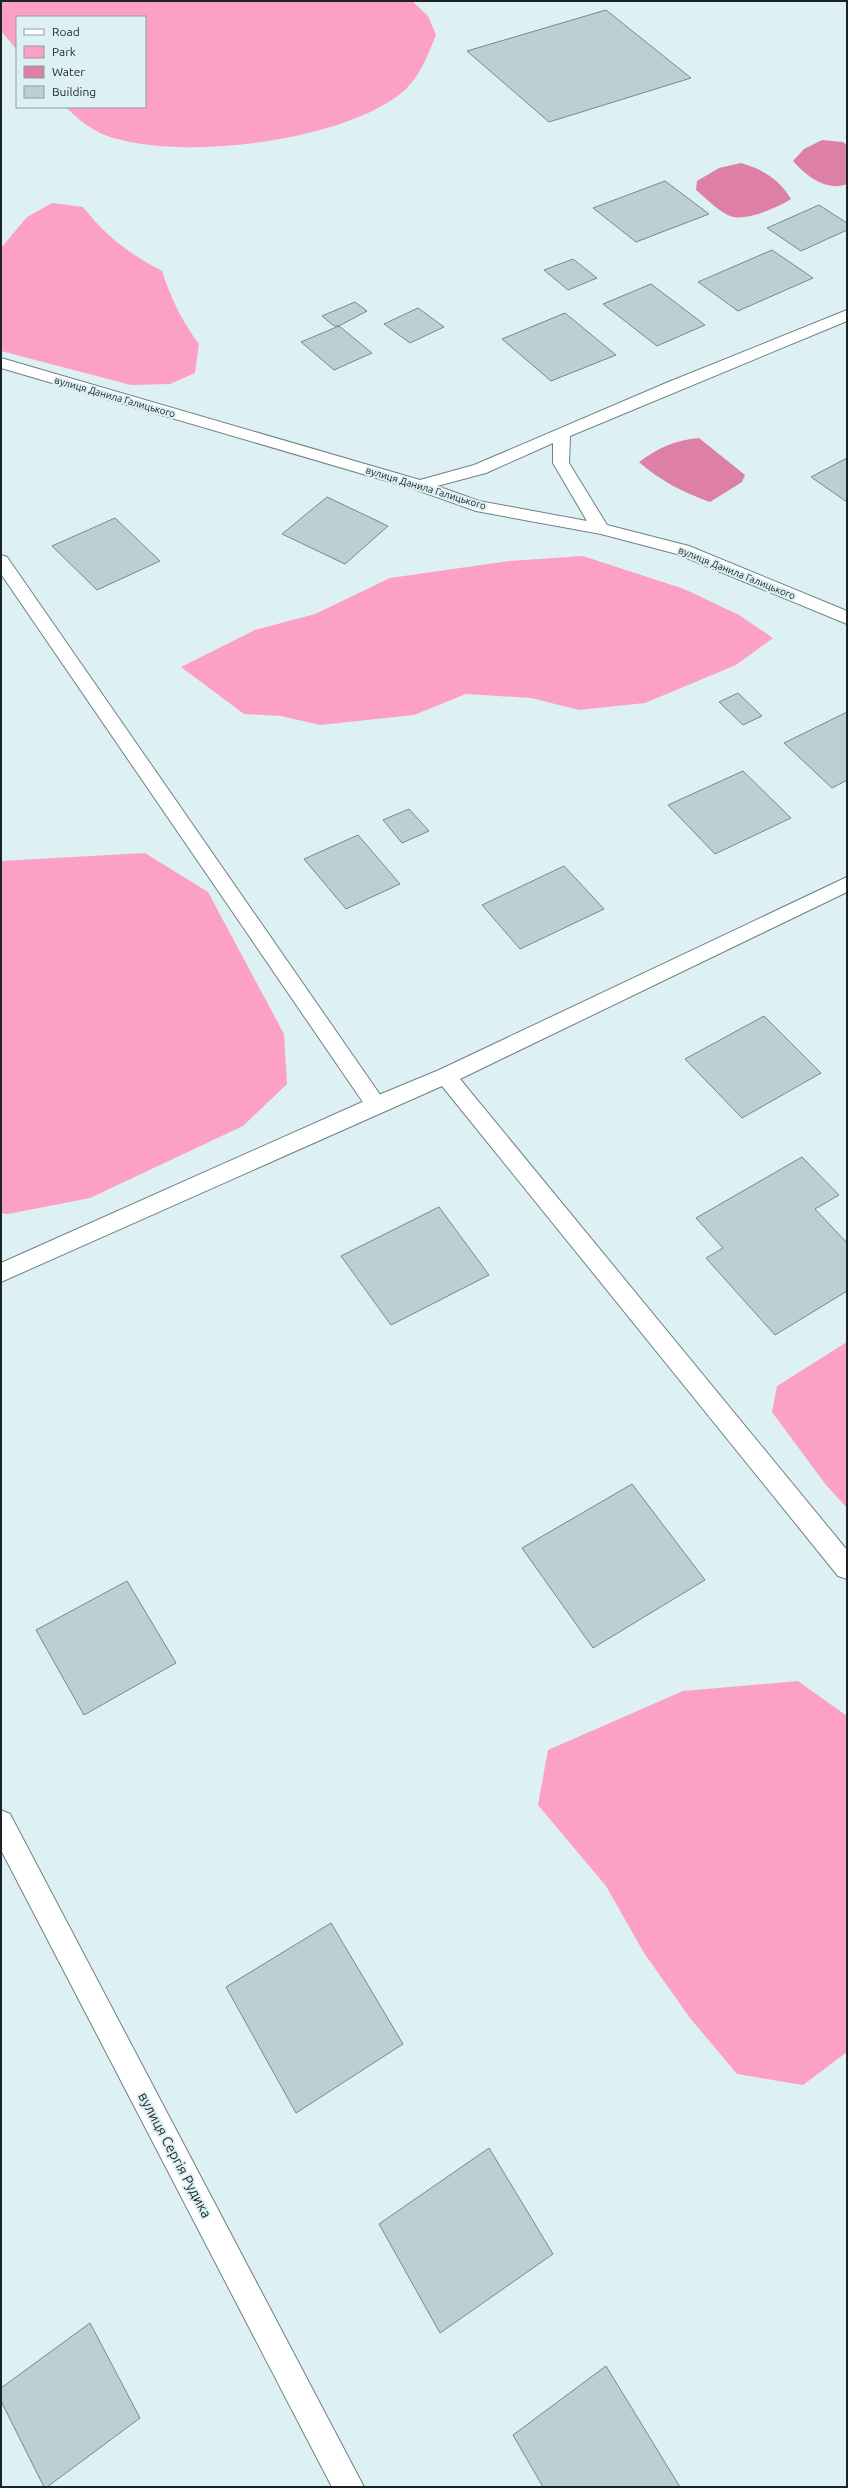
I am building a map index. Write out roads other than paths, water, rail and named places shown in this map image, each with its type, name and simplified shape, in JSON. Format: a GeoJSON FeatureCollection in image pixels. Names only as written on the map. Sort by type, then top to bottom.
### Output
{"type":"FeatureCollection","features":[{"type":"Feature","properties":{"kind":"street"},"geometry":{"type":"LineString","coordinates":[[420,485],[480,469],[780,340],[847,315]]}},
{"type":"Feature","properties":{"kind":"street","name":"вулиця Данила Галицького"},"geometry":{"type":"LineString","coordinates":[[1,363],[420,485],[476,506],[601,528],[683,550],[847,618]]}},
{"type":"Feature","properties":{"kind":"street"},"geometry":{"type":"LineString","coordinates":[[562,433],[561,463],[581,499],[601,528]]}},
{"type":"Feature","properties":{"kind":"street"},"geometry":{"type":"LineString","coordinates":[[1,561],[376,1105]]}},
{"type":"Feature","properties":{"kind":"street"},"geometry":{"type":"LineString","coordinates":[[1,1273],[376,1105],[446,1076],[847,884]]}},
{"type":"Feature","properties":{"kind":"street"},"geometry":{"type":"LineString","coordinates":[[446,1076],[847,1568]]}},
{"type":"Feature","properties":{"kind":"street","name":"вулиця Сергія Рудика"},"geometry":{"type":"LineString","coordinates":[[1,1823],[349,2487]]}},
{"type":"Feature","properties":{"kind":"water"},"geometry":{"type":"Polygon","coordinates":[[[822,140],[843,142],[847,145],[847,184],[832,186],[817,181],[804,172],[793,161],[804,149],[822,140]]]}},
{"type":"Feature","properties":{"kind":"water"},"geometry":{"type":"Polygon","coordinates":[[[741,163],[756,168],[775,180],[791,199],[762,213],[744,217],[736,217],[730,216],[721,211],[696,190],[697,181],[719,168],[741,163]]]}},
{"type":"Feature","properties":{"kind":"water"},"geometry":{"type":"Polygon","coordinates":[[[699,438],[745,475],[742,482],[710,502],[672,485],[655,475],[639,462],[653,453],[674,443],[699,438]]]}}]}
